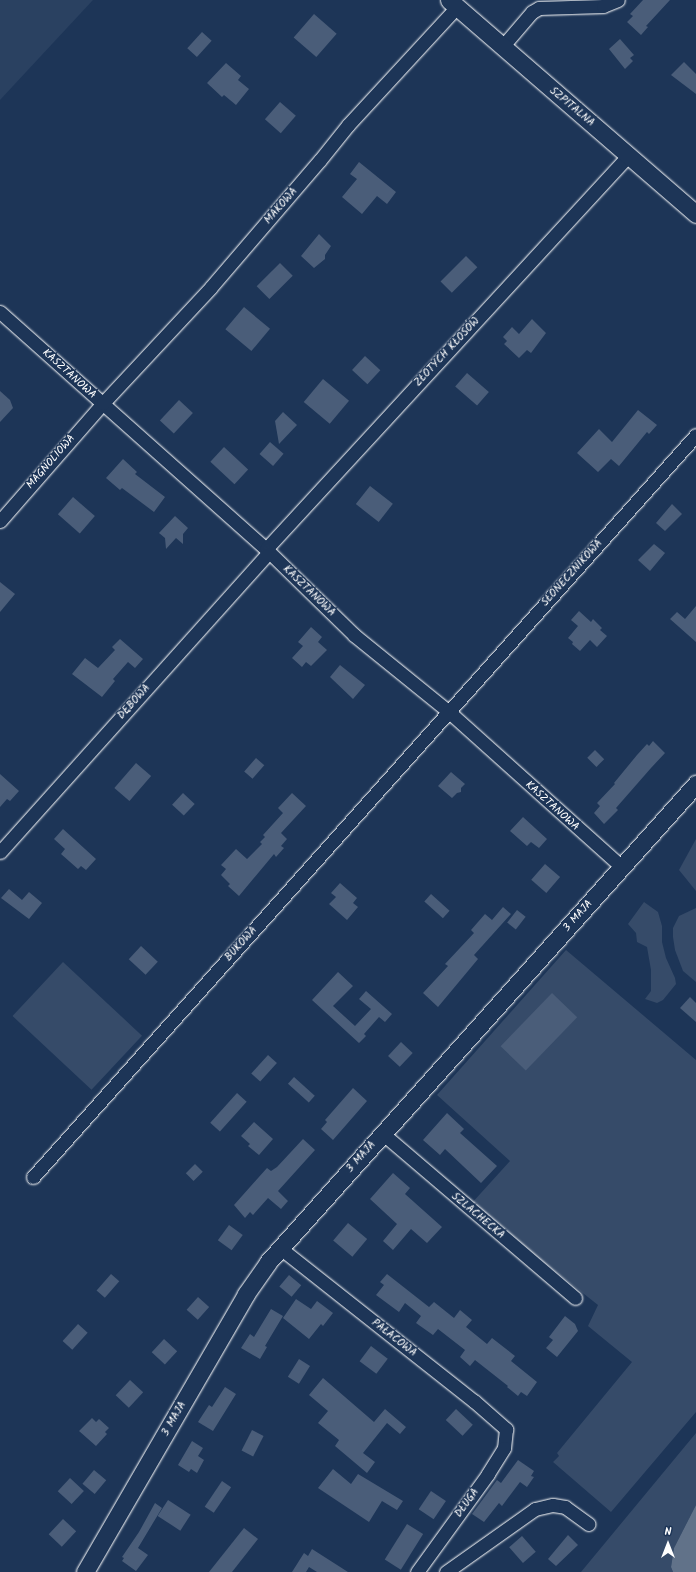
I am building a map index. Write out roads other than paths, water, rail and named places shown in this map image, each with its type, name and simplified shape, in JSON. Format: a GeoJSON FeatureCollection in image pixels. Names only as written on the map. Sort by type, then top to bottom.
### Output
{"type":"FeatureCollection","features":[{"type":"Feature","properties":{"kind":"street"},"geometry":{"type":"LineString","coordinates":[[502,47],[532,12],[539,8],[603,6],[618,0]]}},
{"type":"Feature","properties":{"kind":"street","name":"SZPITALNA"},"geometry":{"type":"LineString","coordinates":[[453,3],[696,214]]}},
{"type":"Feature","properties":{"kind":"street","name":"MAKOWA"},"geometry":{"type":"LineString","coordinates":[[103,403],[211,287],[453,3]]}},
{"type":"Feature","properties":{"kind":"street","name":"ZŁOTYCH KŁOSÓW"},"geometry":{"type":"LineString","coordinates":[[267,551],[628,155]]}},
{"type":"Feature","properties":{"kind":"street","name":"KASZTANOWA"},"geometry":{"type":"LineString","coordinates":[[0,312],[267,551],[354,635],[448,711],[606,855],[622,867]]}},
{"type":"Feature","properties":{"kind":"street","name":"MAGNOLIOWA"},"geometry":{"type":"LineString","coordinates":[[0,521],[103,403]]}},
{"type":"Feature","properties":{"kind":"street","name":"SŁONECZNIKOWA"},"geometry":{"type":"LineString","coordinates":[[448,711],[696,435]]}},
{"type":"Feature","properties":{"kind":"street","name":"DĘBOWA"},"geometry":{"type":"LineString","coordinates":[[0,852],[267,551]]}},
{"type":"Feature","properties":{"kind":"street","name":"BUKOWA"},"geometry":{"type":"LineString","coordinates":[[33,1177],[448,711]]}},
{"type":"Feature","properties":{"kind":"street","name":"3 MAJA"},"geometry":{"type":"LineString","coordinates":[[85,1572],[246,1294],[280,1248],[696,784]]}},
{"type":"Feature","properties":{"kind":"street","name":"SZLACHECKA"},"geometry":{"type":"LineString","coordinates":[[382,1133],[575,1298]]}},
{"type":"Feature","properties":{"kind":"street","name":"PAŁACOWA"},"geometry":{"type":"LineString","coordinates":[[280,1248],[474,1401],[506,1429]]}},
{"type":"Feature","properties":{"kind":"street","name":"DŁUGA"},"geometry":{"type":"LineString","coordinates":[[417,1572],[488,1474],[504,1448],[506,1429]]}},
{"type":"Feature","properties":{"kind":"street"},"geometry":{"type":"LineString","coordinates":[[446,1572],[535,1509],[553,1505],[565,1507],[588,1524]]}}]}
